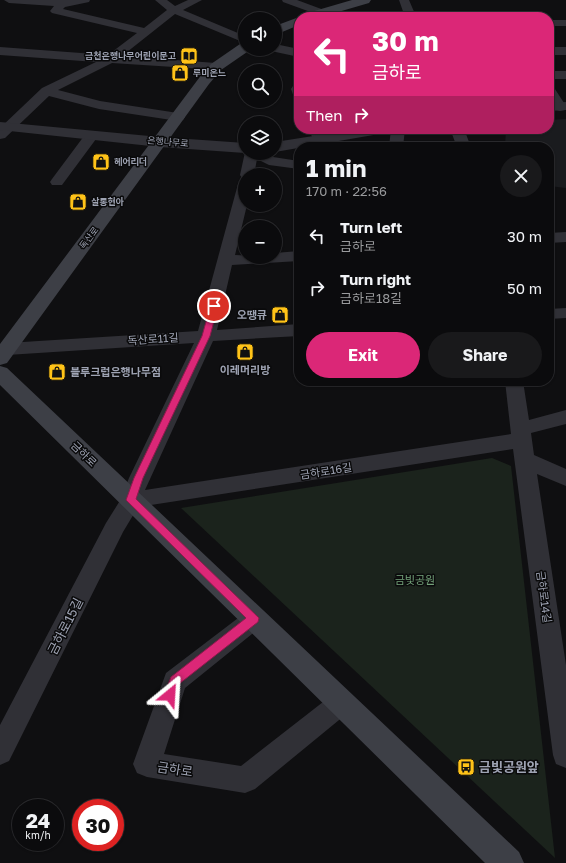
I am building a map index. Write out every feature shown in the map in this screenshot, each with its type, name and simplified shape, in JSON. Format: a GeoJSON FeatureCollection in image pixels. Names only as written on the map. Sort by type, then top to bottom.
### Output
{"type":"FeatureCollection","features":[{"type":"Feature","properties":{"kind":"main road"},"geometry":{"type":"LineString","coordinates":[[320,12],[365,0]]}},
{"type":"Feature","properties":{"kind":"main road"},"geometry":{"type":"LineString","coordinates":[[282,28],[294,23]]}},
{"type":"Feature","properties":{"kind":"main road","name":"독산로"},"geometry":{"type":"LineString","coordinates":[[2,360],[216,67],[238,52]]}},
{"type":"Feature","properties":{"kind":"main road","name":"금하로"},"geometry":{"type":"LineString","coordinates":[[2,360],[131,500],[508,863]]}},
{"type":"Feature","properties":{"kind":"street"},"geometry":{"type":"LineString","coordinates":[[8,0],[63,4],[85,0]]}},
{"type":"Feature","properties":{"kind":"street"},"geometry":{"type":"LineString","coordinates":[[160,0],[174,10],[238,37]]}},
{"type":"Feature","properties":{"kind":"street"},"geometry":{"type":"LineString","coordinates":[[3,130],[46,91],[111,59],[174,10],[197,0]]}},
{"type":"Feature","properties":{"kind":"street"},"geometry":{"type":"LineString","coordinates":[[287,0],[320,12]]}},
{"type":"Feature","properties":{"kind":"street"},"geometry":{"type":"LineString","coordinates":[[404,0],[410,12]]}},
{"type":"Feature","properties":{"kind":"street"},"geometry":{"type":"LineString","coordinates":[[63,4],[56,11],[147,32]]}},
{"type":"Feature","properties":{"kind":"street"},"geometry":{"type":"LineString","coordinates":[[494,4],[499,12]]}},
{"type":"Feature","properties":{"kind":"street"},"geometry":{"type":"LineString","coordinates":[[554,23],[566,23]]}},
{"type":"Feature","properties":{"kind":"street"},"geometry":{"type":"LineString","coordinates":[[282,49],[294,52]]}},
{"type":"Feature","properties":{"kind":"street"},"geometry":{"type":"LineString","coordinates":[[554,51],[566,50]]}},
{"type":"Feature","properties":{"kind":"street"},"geometry":{"type":"LineString","coordinates":[[0,51],[216,67]]}},
{"type":"Feature","properties":{"kind":"street"},"geometry":{"type":"LineString","coordinates":[[554,75],[566,74]]}},
{"type":"Feature","properties":{"kind":"street"},"geometry":{"type":"LineString","coordinates":[[46,91],[99,105],[178,117]]}},
{"type":"Feature","properties":{"kind":"street","name":"은행나무로"},"geometry":{"type":"LineString","coordinates":[[3,130],[92,135],[238,148]]}},
{"type":"Feature","properties":{"kind":"street"},"geometry":{"type":"LineString","coordinates":[[282,145],[318,135],[328,134]]}},
{"type":"Feature","properties":{"kind":"street"},"geometry":{"type":"LineString","coordinates":[[57,182],[92,135]]}},
{"type":"Feature","properties":{"kind":"street"},"geometry":{"type":"LineString","coordinates":[[268,160],[294,164]]}},
{"type":"Feature","properties":{"kind":"street","name":"금하로15길"},"geometry":{"type":"LineString","coordinates":[[0,752],[114,529],[131,500],[138,478],[206,336],[238,211]]}},
{"type":"Feature","properties":{"kind":"street"},"geometry":{"type":"LineString","coordinates":[[554,238],[566,237]]}},
{"type":"Feature","properties":{"kind":"street"},"geometry":{"type":"LineString","coordinates":[[225,261],[294,256]]}},
{"type":"Feature","properties":{"kind":"street","name":"독산로11길"},"geometry":{"type":"LineString","coordinates":[[2,360],[206,336],[294,330]]}},
{"type":"Feature","properties":{"kind":"street","name":"금하로14길"},"geometry":{"type":"LineString","coordinates":[[515,386],[522,443],[558,644],[565,743]]}},
{"type":"Feature","properties":{"kind":"street","name":"금하로16길"},"geometry":{"type":"LineString","coordinates":[[131,500],[522,443],[566,417]]}},
{"type":"Feature","properties":{"kind":"street"},"geometry":{"type":"LineString","coordinates":[[522,443],[566,478]]}},
{"type":"Feature","properties":{"kind":"street","name":"금하로"},"geometry":{"type":"LineString","coordinates":[[254,618],[175,681],[147,764],[245,780],[341,703]]}},
{"type":"Feature","properties":{"kind":"shaded area"},"geometry":{"type":"Polygon","coordinates":[[[566,119],[566,188],[554,187],[554,142],[505,142],[506,134],[554,134],[554,120],[566,119]]]}},
{"type":"Feature","properties":{"kind":"green space","name":"금빛공원"},"geometry":{"type":"Polygon","coordinates":[[[492,458],[511,466],[555,858],[181,508],[492,458]]]}},
{"type":"Feature","properties":{"kind":"place","name":"금천은행나무어린이문고"},"geometry":{"type":"Point","coordinates":[189,56]}},
{"type":"Feature","properties":{"kind":"place","name":"루미온느"},"geometry":{"type":"Point","coordinates":[180,73]}},
{"type":"Feature","properties":{"kind":"place","name":"헤어리더"},"geometry":{"type":"Point","coordinates":[101,162]}},
{"type":"Feature","properties":{"kind":"place","name":"살롱현아"},"geometry":{"type":"Point","coordinates":[78,202]}},
{"type":"Feature","properties":{"kind":"place","name":"오땡큐"},"geometry":{"type":"Point","coordinates":[280,315]}},
{"type":"Feature","properties":{"kind":"place","name":"이레머리방"},"geometry":{"type":"Point","coordinates":[245,352]}},
{"type":"Feature","properties":{"kind":"place","name":"블루크럽은행나무점"},"geometry":{"type":"Point","coordinates":[57,372]}},
{"type":"Feature","properties":{"kind":"place","name":"금빛공원앞"},"geometry":{"type":"Point","coordinates":[466,767]}},
{"type":"Feature","properties":{"kind":"route"},"geometry":{"type":"LineString","coordinates":[[170,695],[175,681],[254,618],[131,500],[138,478],[206,336],[214,306]]}}]}
